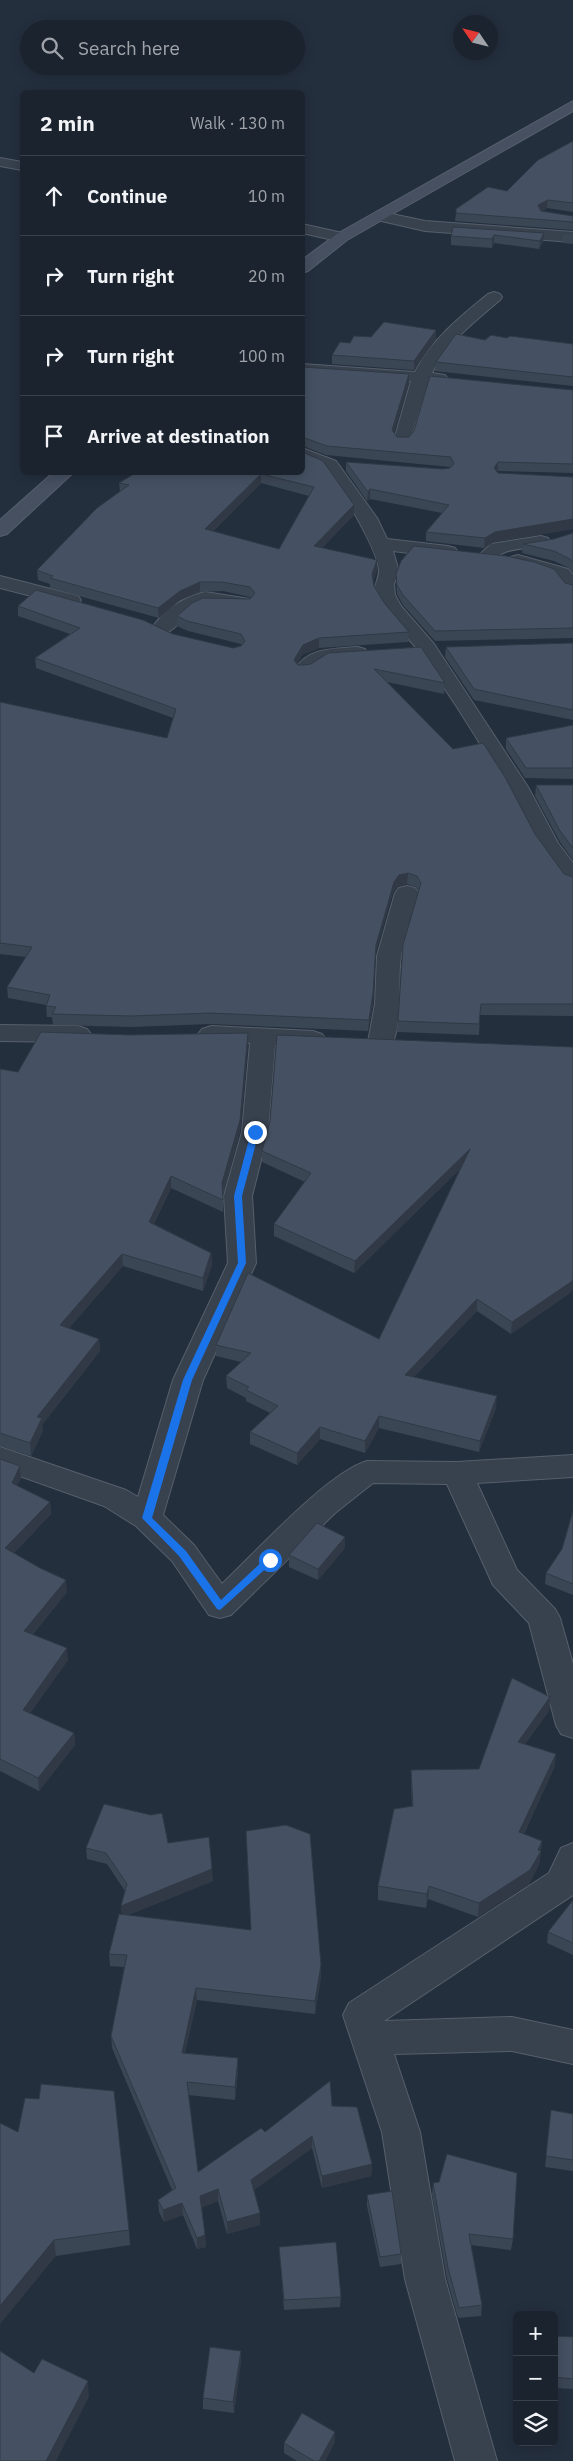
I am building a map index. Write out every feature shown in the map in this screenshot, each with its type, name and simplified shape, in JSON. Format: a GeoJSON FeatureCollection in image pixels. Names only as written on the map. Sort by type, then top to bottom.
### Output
{"type":"FeatureCollection","features":[{"type":"Feature","properties":{"kind":"street"},"geometry":{"type":"LineString","coordinates":[[305,266],[342,237],[573,105]]}},
{"type":"Feature","properties":{"kind":"street"},"geometry":{"type":"LineString","coordinates":[[0,162],[20,166]]}},
{"type":"Feature","properties":{"kind":"street"},"geometry":{"type":"LineString","coordinates":[[378,216],[424,226],[573,238]]}},
{"type":"Feature","properties":{"kind":"street"},"geometry":{"type":"LineString","coordinates":[[305,229],[342,237]]}},
{"type":"Feature","properties":{"kind":"street"},"geometry":{"type":"LineString","coordinates":[[403,440],[426,366],[446,340],[494,297]]}},
{"type":"Feature","properties":{"kind":"street"},"geometry":{"type":"LineString","coordinates":[[305,369],[459,380]]}},
{"type":"Feature","properties":{"kind":"street"},"geometry":{"type":"LineString","coordinates":[[305,454],[330,465],[368,518],[380,544],[389,572],[384,584],[385,595],[394,609],[427,648],[517,787],[547,844],[573,879]]}},
{"type":"Feature","properties":{"kind":"street"},"geometry":{"type":"LineString","coordinates":[[323,462],[350,464]]}},
{"type":"Feature","properties":{"kind":"street"},"geometry":{"type":"LineString","coordinates":[[0,530],[62,475]]}},
{"type":"Feature","properties":{"kind":"street"},"geometry":{"type":"LineString","coordinates":[[488,556],[498,548],[562,538]]}},
{"type":"Feature","properties":{"kind":"street"},"geometry":{"type":"LineString","coordinates":[[380,544],[488,556],[539,565],[561,573],[573,588]]}},
{"type":"Feature","properties":{"kind":"street"},"geometry":{"type":"LineString","coordinates":[[0,582],[84,604]]}},
{"type":"Feature","properties":{"kind":"street"},"geometry":{"type":"LineString","coordinates":[[161,629],[187,602],[200,598],[242,603]]}},
{"type":"Feature","properties":{"kind":"street"},"geometry":{"type":"LineString","coordinates":[[142,621],[181,638]]}},
{"type":"Feature","properties":{"kind":"street"},"geometry":{"type":"LineString","coordinates":[[306,669],[308,663],[314,658],[427,648],[454,648]]}},
{"type":"Feature","properties":{"kind":"street"},"geometry":{"type":"LineString","coordinates":[[517,787],[545,787]]}},
{"type":"Feature","properties":{"kind":"street"},"geometry":{"type":"LineString","coordinates":[[190,1034],[390,1042],[387,1004],[389,956],[407,893]]}},
{"type":"Feature","properties":{"kind":"street"},"geometry":{"type":"LineString","coordinates":[[0,1033],[105,1036]]}},
{"type":"Feature","properties":{"kind":"street"},"geometry":{"type":"LineString","coordinates":[[147,1518],[188,1380],[242,1263],[238,1196],[255,1132],[263,1036]]}},
{"type":"Feature","properties":{"kind":"street"},"geometry":{"type":"LineString","coordinates":[[0,1458],[116,1498],[147,1518],[183,1554],[220,1606],[324,1505],[367,1472],[457,1473],[573,1466]]}},
{"type":"Feature","properties":{"kind":"street"},"geometry":{"type":"LineString","coordinates":[[457,1473],[504,1577],[544,1618],[573,1725]]}},
{"type":"Feature","properties":{"kind":"street"},"geometry":{"type":"LineString","coordinates":[[476,2461],[425,2279],[401,2132],[362,2015],[563,1883],[573,1858]]}},
{"type":"Feature","properties":{"kind":"street"},"geometry":{"type":"LineString","coordinates":[[370,2038],[512,2034],[573,2047]]}},
{"type":"Feature","properties":{"kind":"building"},"geometry":{"type":"Polygon","coordinates":[[[573,141],[573,203],[548,200],[538,205],[541,211],[573,216],[573,222],[456,213],[456,209],[488,187],[507,191],[538,160],[573,141]]]}},
{"type":"Feature","properties":{"kind":"building"},"geometry":{"type":"Polygon","coordinates":[[[453,227],[544,233],[540,241],[494,235],[492,239],[451,236],[453,227]]]}},
{"type":"Feature","properties":{"kind":"building"},"geometry":{"type":"Polygon","coordinates":[[[384,322],[436,330],[414,361],[332,355],[340,342],[350,343],[354,336],[371,337],[384,322]]]}},
{"type":"Feature","properties":{"kind":"building"},"geometry":{"type":"Polygon","coordinates":[[[456,334],[485,340],[491,335],[573,344],[573,377],[436,362],[456,334]]]}},
{"type":"Feature","properties":{"kind":"building"},"geometry":{"type":"Polygon","coordinates":[[[305,367],[409,374],[392,430],[397,437],[409,437],[414,431],[430,376],[573,390],[573,464],[498,462],[494,468],[498,473],[573,477],[573,519],[495,532],[485,538],[426,532],[449,505],[370,489],[368,492],[346,462],[443,469],[450,468],[454,464],[451,457],[327,446],[305,438],[305,367]]]}},
{"type":"Feature","properties":{"kind":"building"},"geometry":{"type":"Polygon","coordinates":[[[305,453],[323,461],[354,505],[314,546],[377,560],[372,574],[374,586],[385,604],[409,632],[319,638],[303,645],[294,660],[298,665],[304,665],[311,664],[328,653],[421,647],[445,683],[374,669],[453,749],[483,743],[505,777],[535,834],[564,874],[573,877],[573,1004],[481,1004],[479,1024],[398,1021],[403,945],[421,883],[417,876],[408,873],[399,875],[394,882],[376,945],[369,1020],[210,1013],[131,1016],[52,1014],[56,1007],[46,1006],[50,995],[7,987],[32,947],[0,943],[0,702],[167,738],[176,709],[35,658],[80,628],[18,606],[36,590],[143,620],[173,634],[233,648],[241,646],[245,641],[241,634],[187,621],[177,616],[192,603],[203,598],[250,599],[255,593],[250,587],[222,582],[200,582],[180,591],[158,608],[50,578],[53,576],[37,570],[97,508],[129,485],[119,483],[132,475],[260,475],[205,529],[279,549],[314,487],[265,475],[305,475],[305,453]]]}},
{"type":"Feature","properties":{"kind":"building"},"geometry":{"type":"Polygon","coordinates":[[[573,533],[573,562],[554,551],[523,544],[554,539],[573,533]]]}},
{"type":"Feature","properties":{"kind":"building"},"geometry":{"type":"Polygon","coordinates":[[[414,546],[506,556],[534,562],[554,569],[565,583],[573,585],[573,628],[435,631],[403,595],[397,585],[396,574],[401,561],[414,546]]]}},
{"type":"Feature","properties":{"kind":"building"},"geometry":{"type":"Polygon","coordinates":[[[573,643],[573,710],[474,689],[446,647],[573,643]]]}},
{"type":"Feature","properties":{"kind":"building"},"geometry":{"type":"Polygon","coordinates":[[[573,725],[573,768],[526,768],[506,738],[573,725]]]}},
{"type":"Feature","properties":{"kind":"building"},"geometry":{"type":"Polygon","coordinates":[[[536,785],[573,785],[573,848],[560,831],[536,785]]]}},
{"type":"Feature","properties":{"kind":"building"},"geometry":{"type":"Polygon","coordinates":[[[41,1032],[131,1035],[248,1033],[240,1120],[222,1183],[223,1200],[171,1176],[149,1222],[211,1253],[203,1278],[122,1254],[60,1325],[99,1339],[37,1417],[42,1418],[30,1443],[0,1433],[0,1069],[18,1072],[41,1032]]]}},
{"type":"Feature","properties":{"kind":"building"},"geometry":{"type":"Polygon","coordinates":[[[277,1035],[573,1047],[573,1279],[512,1322],[477,1299],[405,1375],[497,1396],[480,1441],[379,1416],[365,1441],[320,1427],[297,1453],[250,1432],[278,1406],[246,1390],[249,1387],[226,1376],[251,1353],[216,1345],[248,1273],[379,1339],[470,1149],[355,1261],[274,1224],[311,1173],[262,1151],[270,1121],[277,1035]]]}},
{"type":"Feature","properties":{"kind":"building"},"geometry":{"type":"Polygon","coordinates":[[[0,1459],[20,1466],[12,1483],[50,1502],[5,1548],[66,1580],[24,1631],[67,1648],[23,1710],[74,1733],[38,1778],[0,1759],[0,1459]]]}},
{"type":"Feature","properties":{"kind":"building"},"geometry":{"type":"Polygon","coordinates":[[[573,1511],[573,1584],[546,1573],[562,1549],[573,1511]]]}},
{"type":"Feature","properties":{"kind":"building"},"geometry":{"type":"Polygon","coordinates":[[[317,1523],[345,1537],[318,1569],[289,1555],[317,1523]]]}},
{"type":"Feature","properties":{"kind":"building"},"geometry":{"type":"Polygon","coordinates":[[[512,1678],[550,1697],[518,1742],[556,1754],[519,1832],[542,1841],[538,1850],[541,1851],[530,1870],[479,1903],[429,1886],[427,1894],[378,1886],[394,1809],[413,1806],[411,1770],[479,1769],[512,1678]]]}},
{"type":"Feature","properties":{"kind":"building"},"geometry":{"type":"Polygon","coordinates":[[[104,1804],[151,1815],[162,1813],[168,1843],[209,1837],[212,1869],[121,1906],[127,1884],[106,1853],[86,1848],[104,1804]]]}},
{"type":"Feature","properties":{"kind":"building"},"geometry":{"type":"Polygon","coordinates":[[[286,1825],[310,1834],[321,1965],[315,2001],[196,1988],[182,2053],[238,2058],[235,2087],[187,2082],[198,2172],[261,2128],[265,2132],[330,2081],[332,2106],[357,2107],[372,2164],[322,2176],[312,2136],[251,2180],[260,2213],[227,2222],[218,2189],[200,2196],[205,2235],[197,2238],[182,2203],[163,2210],[158,2200],[176,2188],[111,2036],[127,1955],[109,1954],[119,1914],[251,1930],[246,1831],[286,1825]]]}},
{"type":"Feature","properties":{"kind":"building"},"geometry":{"type":"Polygon","coordinates":[[[573,1900],[573,1943],[548,1932],[573,1900]]]}},
{"type":"Feature","properties":{"kind":"building"},"geometry":{"type":"Polygon","coordinates":[[[41,2084],[114,2091],[129,2230],[54,2240],[0,2306],[0,2123],[18,2132],[25,2098],[39,2099],[41,2084]]]}},
{"type":"Feature","properties":{"kind":"building"},"geometry":{"type":"Polygon","coordinates":[[[551,2110],[573,2114],[573,2160],[546,2156],[551,2110]]]}},
{"type":"Feature","properties":{"kind":"building"},"geometry":{"type":"Polygon","coordinates":[[[447,2154],[517,2173],[513,2239],[469,2234],[482,2305],[459,2308],[448,2268],[433,2183],[439,2182],[447,2154]]]}},
{"type":"Feature","properties":{"kind":"building"},"geometry":{"type":"Polygon","coordinates":[[[392,2191],[401,2254],[380,2257],[367,2195],[392,2191]]]}},
{"type":"Feature","properties":{"kind":"building"},"geometry":{"type":"Polygon","coordinates":[[[336,2242],[341,2297],[284,2300],[279,2247],[336,2242]]]}},
{"type":"Feature","properties":{"kind":"building"},"geometry":{"type":"Polygon","coordinates":[[[558,2336],[573,2337],[573,2379],[558,2377],[558,2336]]]}},
{"type":"Feature","properties":{"kind":"building"},"geometry":{"type":"Polygon","coordinates":[[[210,2347],[241,2351],[233,2402],[203,2398],[210,2347]]]}},
{"type":"Feature","properties":{"kind":"building"},"geometry":{"type":"Polygon","coordinates":[[[0,2351],[34,2373],[42,2359],[88,2381],[46,2461],[0,2461],[0,2351]]]}},
{"type":"Feature","properties":{"kind":"building"},"geometry":{"type":"Polygon","coordinates":[[[302,2413],[335,2432],[319,2461],[314,2461],[284,2443],[302,2413]]]}},
{"type":"Feature","properties":{"kind":"route"},"geometry":{"type":"LineString","coordinates":[[255,1132],[244,1180],[238,1196],[242,1263],[188,1380],[147,1518],[183,1554],[220,1606],[270,1560]]}}]}
